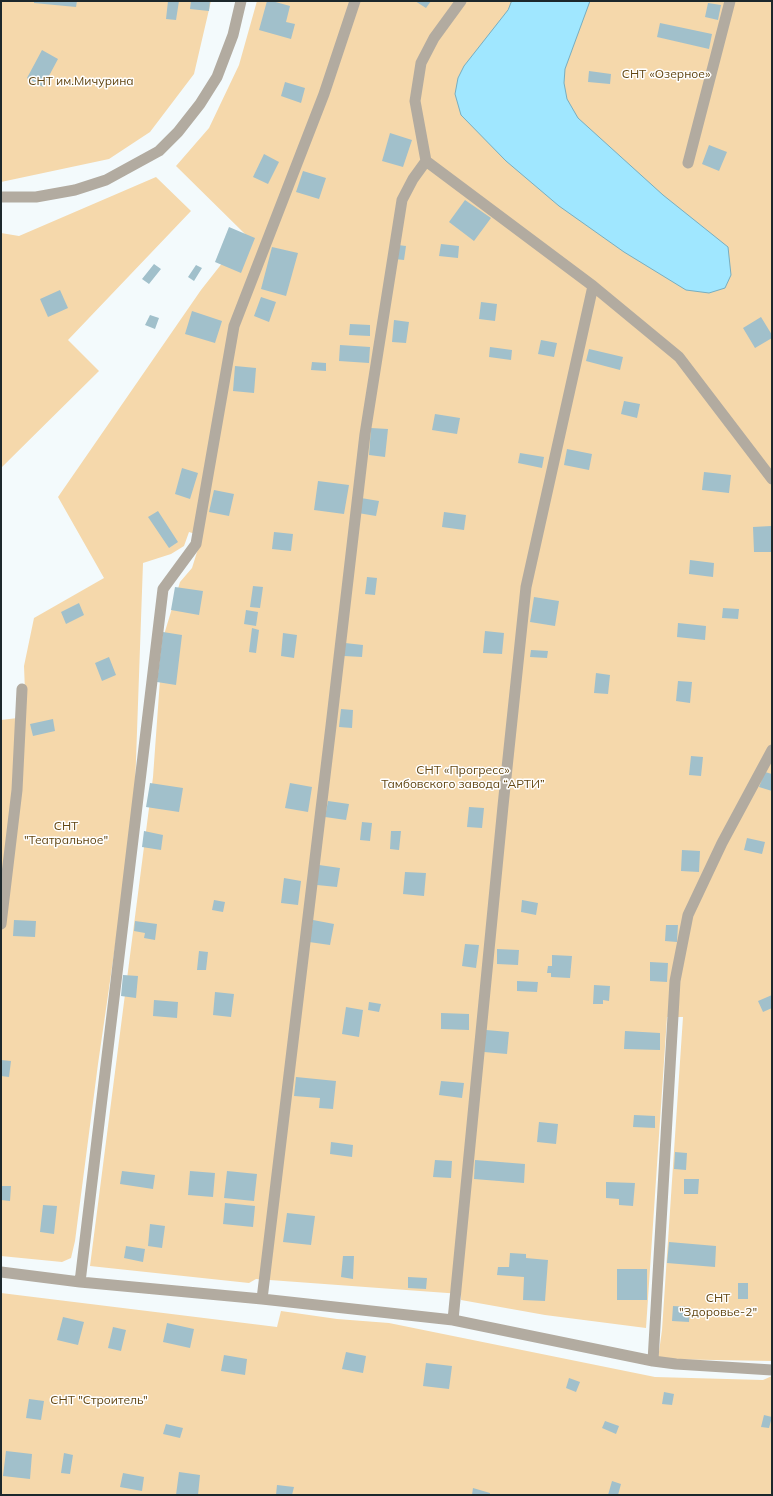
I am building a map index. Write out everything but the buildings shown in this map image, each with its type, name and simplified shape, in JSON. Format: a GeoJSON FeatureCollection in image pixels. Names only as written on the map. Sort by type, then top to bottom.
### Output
{"type":"FeatureCollection","features":[{"type":"Feature","properties":{"kind":"street"},"geometry":{"type":"LineString","coordinates":[[1,197],[36,196],[75,190],[106,180],[159,150],[178,132],[200,104],[217,77],[233,35],[241,1]]}},
{"type":"Feature","properties":{"kind":"street"},"geometry":{"type":"LineString","coordinates":[[80,1282],[163,589],[196,544],[234,326],[324,94],[354,1]]}},
{"type":"Feature","properties":{"kind":"street"},"geometry":{"type":"LineString","coordinates":[[461,1],[434,38],[421,63],[415,101],[426,161],[593,286],[679,357],[772,479]]}},
{"type":"Feature","properties":{"kind":"street"},"geometry":{"type":"LineString","coordinates":[[688,163],[730,1]]}},
{"type":"Feature","properties":{"kind":"street"},"geometry":{"type":"LineString","coordinates":[[262,1299],[332,726],[365,434],[402,200],[412,179],[426,161]]}},
{"type":"Feature","properties":{"kind":"street"},"geometry":{"type":"LineString","coordinates":[[453,1320],[502,814],[526,587],[593,286]]}},
{"type":"Feature","properties":{"kind":"street"},"geometry":{"type":"LineString","coordinates":[[1,924],[17,790],[22,689]]}},
{"type":"Feature","properties":{"kind":"street"},"geometry":{"type":"LineString","coordinates":[[654,1360],[675,981],[688,915],[722,843],[772,750]]}},
{"type":"Feature","properties":{"kind":"street"},"geometry":{"type":"LineString","coordinates":[[1,1272],[80,1282],[262,1299],[453,1320],[676,1364],[772,1370]]}},
{"type":"Feature","properties":{"kind":"green space","name":"СНТ им.Мичурина"},"geometry":{"type":"Polygon","coordinates":[[[1,1],[211,1],[194,74],[150,132],[109,159],[1,182],[1,1]]]}},
{"type":"Feature","properties":{"kind":"green space","name":"СНТ «Прогресс» Тамбовского завода “АРТИ”"},"geometry":{"type":"Polygon","coordinates":[[[257,1],[772,1],[772,1361],[658,1359],[662,1330],[683,1017],[667,1017],[646,1328],[545,1315],[461,1300],[461,1294],[256,1279],[249,1283],[90,1266],[153,777],[163,638],[180,582],[192,568],[202,536],[189,532],[184,546],[171,554],[143,563],[134,816],[98,1064],[75,1241],[71,1258],[62,1262],[1,1256],[1,720],[26,717],[24,666],[34,618],[104,578],[58,497],[201,290],[245,234],[176,166],[209,128],[239,65],[257,1]]]}},
{"type":"Feature","properties":{"kind":"green space"},"geometry":{"type":"Polygon","coordinates":[[[156,177],[191,211],[68,340],[99,371],[1,468],[1,233],[19,236],[156,177]]]}},
{"type":"Feature","properties":{"kind":"green space","name":"СНТ \"Строитель\""},"geometry":{"type":"Polygon","coordinates":[[[1,1293],[277,1327],[281,1311],[337,1319],[389,1323],[655,1377],[763,1380],[772,1376],[772,1495],[1,1495],[1,1293]]]}},
{"type":"Feature","properties":{"kind":"water"},"geometry":{"type":"Polygon","coordinates":[[[512,1],[590,1],[565,69],[564,83],[567,99],[578,118],[663,195],[728,247],[731,275],[725,288],[709,293],[686,290],[624,252],[559,206],[506,161],[461,115],[455,94],[458,78],[464,66],[508,10],[512,1]]]}},
{"type":"Feature","properties":{"kind":"park label","name":"СНТ «Озерное»"},"geometry":{"type":"Point","coordinates":[666,74]}},
{"type":"Feature","properties":{"kind":"park label","name":"СНТ \"Театральное\""},"geometry":{"type":"Point","coordinates":[66,833]}},
{"type":"Feature","properties":{"kind":"park label","name":"СНТ \"Здоровье-2\""},"geometry":{"type":"Point","coordinates":[718,1305]}}]}
